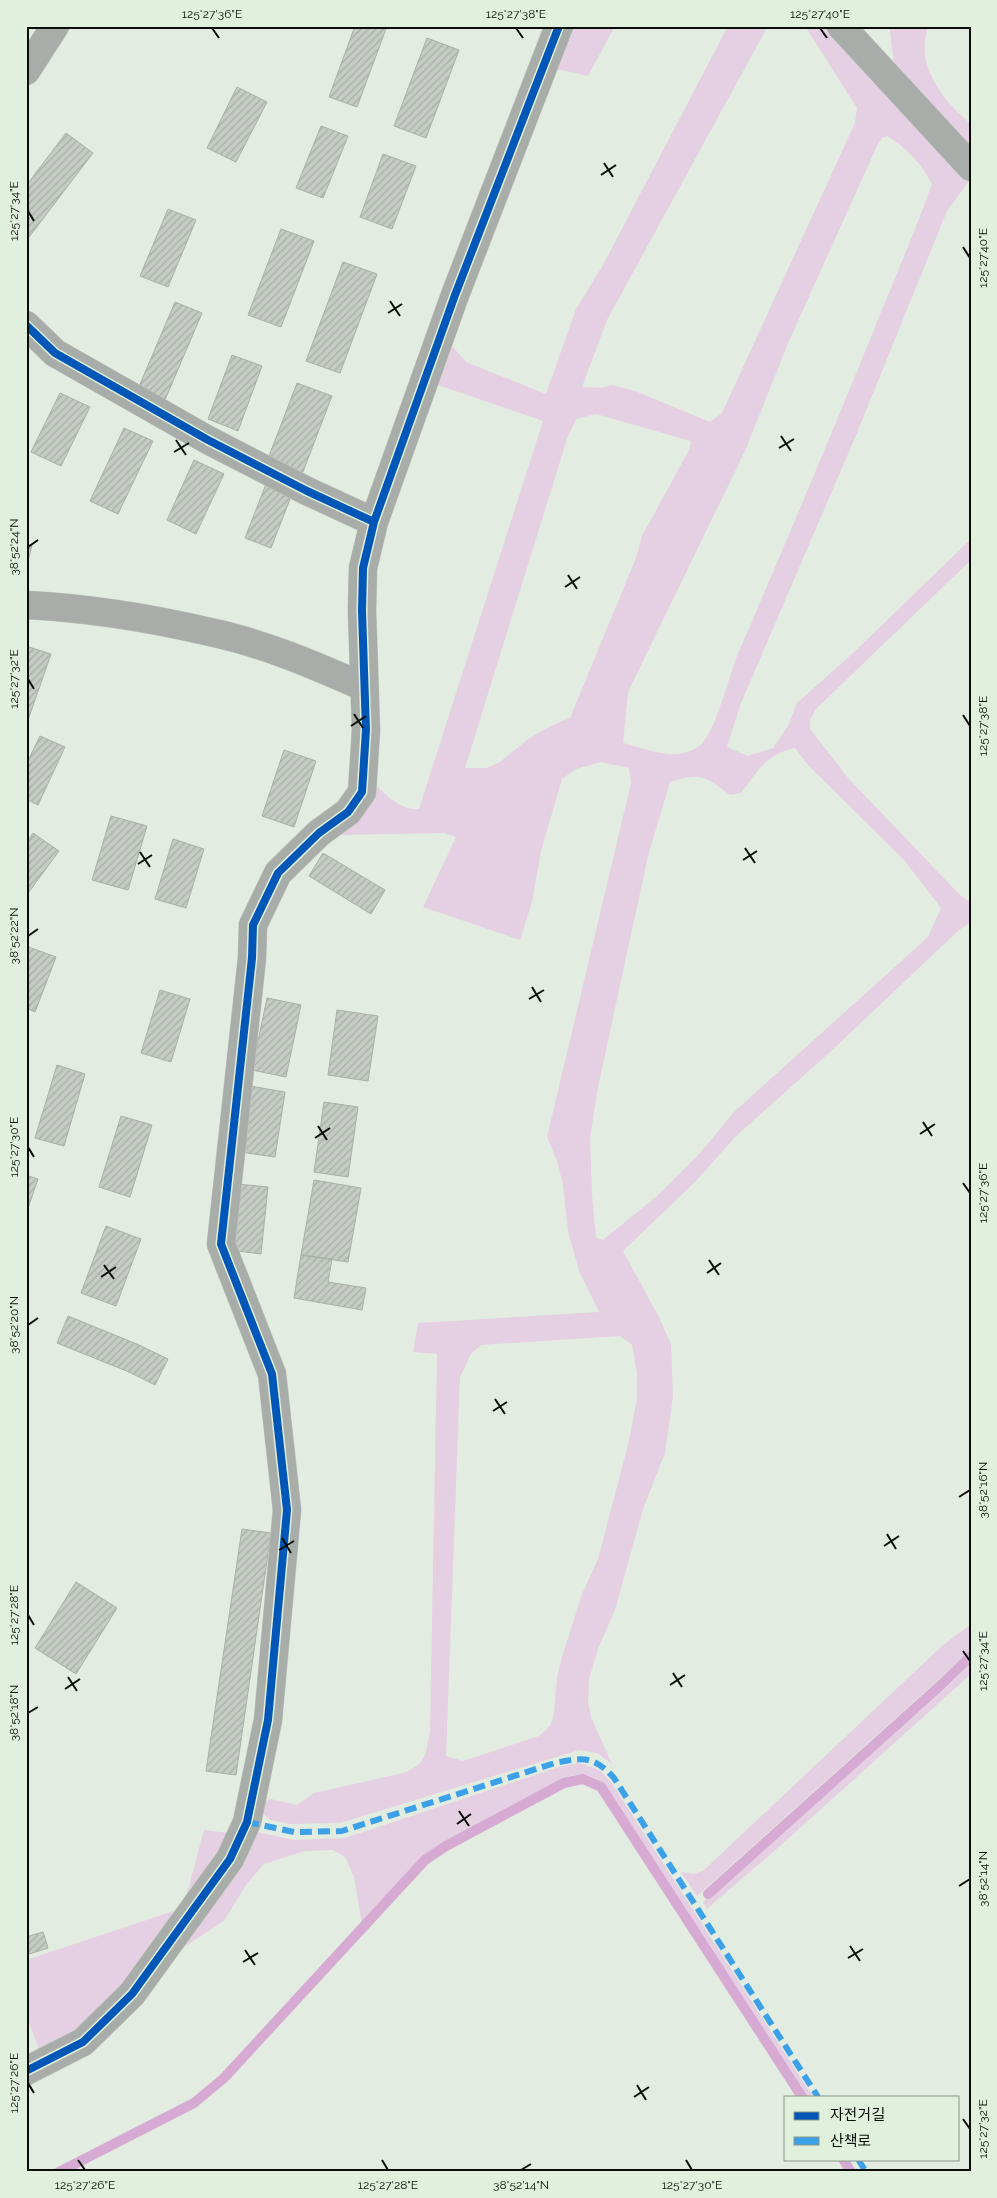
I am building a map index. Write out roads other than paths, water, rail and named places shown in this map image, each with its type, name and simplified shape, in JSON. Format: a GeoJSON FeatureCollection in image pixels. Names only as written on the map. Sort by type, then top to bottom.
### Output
{"type":"FeatureCollection","features":[{"type":"Feature","properties":{"kind":"street"},"geometry":{"type":"LineString","coordinates":[[26,71],[55,26]]}},
{"type":"Feature","properties":{"kind":"street"},"geometry":{"type":"LineString","coordinates":[[26,2071],[83,2042],[132,1994],[230,1859],[247,1822],[268,1720],[287,1510],[272,1374],[222,1244],[252,958],[253,925],[278,873],[319,833],[348,812],[362,792],[366,730],[362,611],[363,568],[374,522],[455,295],[558,26]]}},
{"type":"Feature","properties":{"kind":"street"},"geometry":{"type":"LineString","coordinates":[[842,26],[971,167]]}},
{"type":"Feature","properties":{"kind":"street"},"geometry":{"type":"LineString","coordinates":[[26,325],[55,354],[208,440],[307,491],[374,522]]}},
{"type":"Feature","properties":{"kind":"street"},"geometry":{"type":"LineString","coordinates":[[26,605],[74,607],[211,632],[302,660],[364,686]]}},
{"type":"Feature","properties":{"kind":"waterway"},"geometry":{"type":"LineString","coordinates":[[708,1894],[971,1656]]}},
{"type":"Feature","properties":{"kind":"waterway"},"geometry":{"type":"LineString","coordinates":[[59,2172],[194,2103],[224,2078],[425,1860],[446,1846],[564,1783],[583,1779],[601,1787],[801,2096]]}},
{"type":"Feature","properties":{"kind":"waterway"},"geometry":{"type":"LineString","coordinates":[[844,2160],[851,2172]]}}]}
